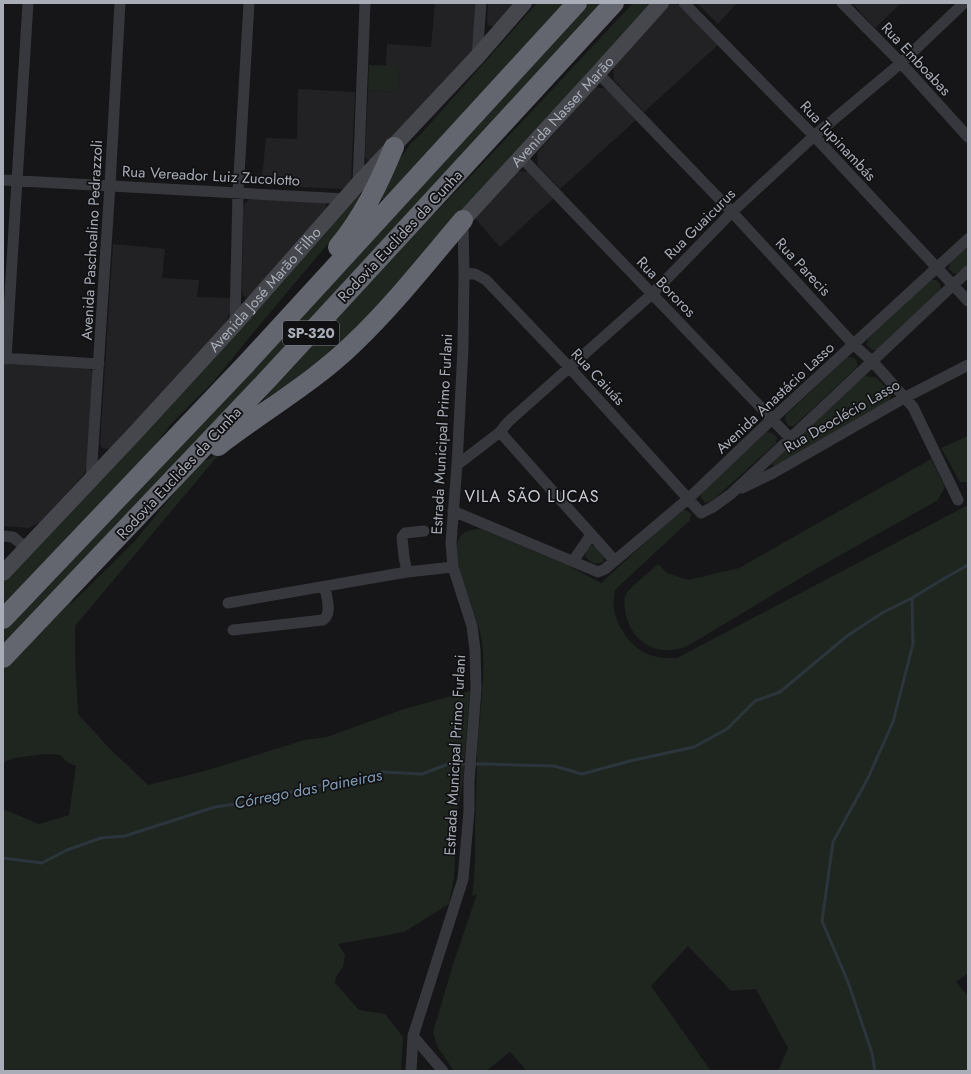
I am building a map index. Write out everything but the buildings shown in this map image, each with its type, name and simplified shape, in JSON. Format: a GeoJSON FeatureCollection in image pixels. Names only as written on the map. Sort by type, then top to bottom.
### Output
{"type":"FeatureCollection","features":[{"type":"Feature","properties":{"kind":"highway","name":"Rodovia Euclides da Cunha"},"geometry":{"type":"LineString","coordinates":[[3,619],[264,345],[577,3]]}},
{"type":"Feature","properties":{"kind":"highway","name":"Rodovia Euclides da Cunha"},"geometry":{"type":"LineString","coordinates":[[3,658],[273,373],[614,3]]}},
{"type":"Feature","properties":{"kind":"highway"},"geometry":{"type":"LineString","coordinates":[[264,345],[295,301],[348,235],[364,211],[381,180],[394,147]]}},
{"type":"Feature","properties":{"kind":"highway"},"geometry":{"type":"LineString","coordinates":[[170,483],[226,440],[319,374],[354,343],[395,299],[463,220]]}},
{"type":"Feature","properties":{"kind":"main road","name":"Avenida José Marão Filho"},"geometry":{"type":"LineString","coordinates":[[3,573],[235,324],[358,184],[477,57],[524,3]]}},
{"type":"Feature","properties":{"kind":"main road","name":"Avenida Nasser Marão"},"geometry":{"type":"LineString","coordinates":[[463,220],[661,3]]}},
{"type":"Feature","properties":{"kind":"street"},"geometry":{"type":"LineString","coordinates":[[28,3],[4,358],[99,364]]}},
{"type":"Feature","properties":{"kind":"street","name":"Avenida Paschoalino Pedrazzoli"},"geometry":{"type":"LineString","coordinates":[[91,478],[120,3]]}},
{"type":"Feature","properties":{"kind":"street"},"geometry":{"type":"LineString","coordinates":[[235,324],[238,192],[249,3]]}},
{"type":"Feature","properties":{"kind":"street"},"geometry":{"type":"LineString","coordinates":[[358,184],[365,3]]}},
{"type":"Feature","properties":{"kind":"street"},"geometry":{"type":"LineString","coordinates":[[477,57],[481,3]]}},
{"type":"Feature","properties":{"kind":"street","name":"Rua Tupinambás"},"geometry":{"type":"LineString","coordinates":[[684,3],[814,136],[968,301]]}},
{"type":"Feature","properties":{"kind":"street","name":"Rua Emboabas"},"geometry":{"type":"LineString","coordinates":[[842,3],[901,63],[968,137]]}},
{"type":"Feature","properties":{"kind":"street","name":"Rua Guaicurus"},"geometry":{"type":"LineString","coordinates":[[457,465],[500,432],[508,422],[652,294],[732,212],[814,136],[901,63],[964,3]]}},
{"type":"Feature","properties":{"kind":"street","name":"Rua Parecis"},"geometry":{"type":"LineString","coordinates":[[598,73],[732,212],[912,407],[958,500]]}},
{"type":"Feature","properties":{"kind":"street","name":"Rua Bororos"},"geometry":{"type":"LineString","coordinates":[[520,156],[790,438]]}},
{"type":"Feature","properties":{"kind":"street","name":"Rua Vereador Luiz Zucolotto"},"geometry":{"type":"LineString","coordinates":[[3,180],[346,199]]}},
{"type":"Feature","properties":{"kind":"street","name":"Estrada Municipal Primo Furlani"},"geometry":{"type":"LineString","coordinates":[[411,1071],[413,1036],[463,879],[469,811],[469,781],[476,688],[475,650],[472,626],[453,567],[451,543],[463,348],[463,220]]}},
{"type":"Feature","properties":{"kind":"street","name":"Avenida Anastácio Lasso"},"geometry":{"type":"LineString","coordinates":[[573,561],[598,572],[616,561],[689,498],[968,239]]}},
{"type":"Feature","properties":{"kind":"street"},"geometry":{"type":"LineString","coordinates":[[731,494],[968,271]]}},
{"type":"Feature","properties":{"kind":"street","name":"Rua Caiuás"},"geometry":{"type":"LineString","coordinates":[[464,273],[475,274],[486,280],[569,367],[701,513],[713,507],[731,494]]}},
{"type":"Feature","properties":{"kind":"street","name":"Rua Deoclécio Lasso"},"geometry":{"type":"LineString","coordinates":[[731,494],[773,473],[904,398],[968,364]]}},
{"type":"Feature","properties":{"kind":"street"},"geometry":{"type":"LineString","coordinates":[[500,432],[591,535],[616,561]]}},
{"type":"Feature","properties":{"kind":"street"},"geometry":{"type":"LineString","coordinates":[[453,511],[573,561],[591,535]]}},
{"type":"Feature","properties":{"kind":"street"},"geometry":{"type":"LineString","coordinates":[[407,572],[402,537],[406,533],[424,531]]}},
{"type":"Feature","properties":{"kind":"street"},"geometry":{"type":"LineString","coordinates":[[3,536],[12,537],[26,548]]}},
{"type":"Feature","properties":{"kind":"street"},"geometry":{"type":"LineString","coordinates":[[228,603],[407,572],[453,567]]}},
{"type":"Feature","properties":{"kind":"street"},"geometry":{"type":"LineString","coordinates":[[233,630],[323,620],[329,614],[324,587]]}},
{"type":"Feature","properties":{"kind":"street"},"geometry":{"type":"LineString","coordinates":[[413,1036],[442,1071]]}},
{"type":"Feature","properties":{"kind":"shaded area"},"geometry":{"type":"Polygon","coordinates":[[[435,3],[477,3],[472,54],[370,161],[366,159],[365,155],[368,90],[398,92],[399,66],[386,66],[387,44],[431,47],[435,3]]]}},
{"type":"Feature","properties":{"kind":"shaded area"},"geometry":{"type":"Polygon","coordinates":[[[488,3],[518,3],[495,26],[491,26],[488,25],[487,21],[488,3]]]}},
{"type":"Feature","properties":{"kind":"shaded area"},"geometry":{"type":"Polygon","coordinates":[[[537,3],[564,3],[386,199],[381,199],[379,194],[381,186],[411,143],[421,134],[537,3]]]}},
{"type":"Feature","properties":{"kind":"shaded area"},"geometry":{"type":"Polygon","coordinates":[[[587,3],[605,3],[81,570],[71,604],[134,542],[197,465],[221,452],[75,626],[78,714],[109,748],[148,785],[205,771],[304,740],[327,737],[404,709],[470,691],[463,779],[458,810],[454,878],[449,904],[404,932],[338,944],[345,955],[343,967],[336,977],[335,983],[359,1010],[385,1014],[403,1037],[401,1071],[3,1071],[3,809],[39,824],[69,815],[76,766],[67,762],[60,755],[45,754],[14,758],[4,762],[3,764],[3,582],[141,436],[358,195],[362,196],[363,202],[214,381],[172,423],[142,462],[587,3]]]}},
{"type":"Feature","properties":{"kind":"shaded area"},"geometry":{"type":"Polygon","coordinates":[[[633,3],[653,3],[352,341],[264,400],[393,256],[471,176],[633,3]]]}},
{"type":"Feature","properties":{"kind":"shaded area"},"geometry":{"type":"Polygon","coordinates":[[[697,3],[737,3],[718,24],[697,3]]]}},
{"type":"Feature","properties":{"kind":"shaded area"},"geometry":{"type":"Polygon","coordinates":[[[852,3],[901,3],[875,28],[852,3]]]}},
{"type":"Feature","properties":{"kind":"shaded area"},"geometry":{"type":"Polygon","coordinates":[[[670,4],[682,5],[719,44],[644,112],[614,80],[613,67],[670,4]]]}},
{"type":"Feature","properties":{"kind":"shaded area"},"geometry":{"type":"Polygon","coordinates":[[[369,65],[399,66],[398,92],[368,90],[369,65]]]}},
{"type":"Feature","properties":{"kind":"shaded area"},"geometry":{"type":"Polygon","coordinates":[[[595,87],[607,89],[636,120],[560,189],[538,166],[537,153],[595,87]]]}},
{"type":"Feature","properties":{"kind":"shaded area"},"geometry":{"type":"Polygon","coordinates":[[[298,89],[355,92],[351,182],[346,188],[261,185],[266,138],[297,139],[298,89]]]}},
{"type":"Feature","properties":{"kind":"shaded area"},"geometry":{"type":"Polygon","coordinates":[[[518,171],[531,172],[555,197],[500,247],[475,218],[518,171]]]}},
{"type":"Feature","properties":{"kind":"shaded area"},"geometry":{"type":"Polygon","coordinates":[[[251,199],[322,202],[326,204],[326,209],[248,298],[244,297],[242,293],[243,207],[246,202],[251,199]]]}},
{"type":"Feature","properties":{"kind":"shaded area"},"geometry":{"type":"Polygon","coordinates":[[[113,244],[165,249],[162,278],[199,280],[197,297],[231,298],[231,307],[227,321],[112,447],[107,449],[102,448],[100,443],[113,244]]]}},
{"type":"Feature","properties":{"kind":"shaded area"},"geometry":{"type":"Polygon","coordinates":[[[968,245],[968,264],[958,274],[953,273],[949,269],[950,262],[968,245]]]}},
{"type":"Feature","properties":{"kind":"shaded area"},"geometry":{"type":"Polygon","coordinates":[[[931,280],[936,280],[940,284],[941,290],[877,350],[872,350],[867,345],[868,339],[931,280]]]}},
{"type":"Feature","properties":{"kind":"shaded area"},"geometry":{"type":"Polygon","coordinates":[[[848,357],[854,358],[857,361],[857,367],[794,426],[789,426],[785,420],[786,415],[848,357]]]}},
{"type":"Feature","properties":{"kind":"shaded area"},"geometry":{"type":"Polygon","coordinates":[[[3,363],[88,367],[94,374],[88,462],[84,474],[43,521],[29,528],[3,526],[3,363]]]}},
{"type":"Feature","properties":{"kind":"shaded area"},"geometry":{"type":"Polygon","coordinates":[[[864,376],[876,377],[892,394],[889,402],[775,466],[772,465],[773,461],[864,376]]]}},
{"type":"Feature","properties":{"kind":"shaded area"},"geometry":{"type":"Polygon","coordinates":[[[767,432],[772,433],[777,437],[776,443],[711,502],[705,503],[701,497],[702,492],[767,432]]]}},
{"type":"Feature","properties":{"kind":"shaded area"},"geometry":{"type":"Polygon","coordinates":[[[968,436],[968,482],[960,482],[941,448],[968,436]]]}},
{"type":"Feature","properties":{"kind":"shaded area"},"geometry":{"type":"Polygon","coordinates":[[[931,459],[945,487],[938,500],[807,574],[691,644],[681,648],[660,650],[651,647],[635,635],[626,615],[626,594],[658,564],[667,573],[688,580],[739,568],[931,459]]]}},
{"type":"Feature","properties":{"kind":"shaded area"},"geometry":{"type":"Polygon","coordinates":[[[968,505],[968,973],[956,982],[968,996],[968,1071],[778,1071],[788,1048],[756,989],[731,991],[688,946],[651,986],[711,1071],[527,1071],[510,1052],[486,1071],[454,1071],[438,1048],[433,1032],[453,965],[477,894],[472,896],[475,869],[477,751],[483,688],[483,651],[481,637],[457,560],[457,546],[462,534],[481,529],[567,565],[601,583],[681,510],[686,510],[691,514],[690,520],[615,590],[614,599],[614,609],[617,621],[623,632],[634,645],[640,650],[653,656],[677,658],[968,505]]]}},
{"type":"Feature","properties":{"kind":"shaded area"},"geometry":{"type":"Polygon","coordinates":[[[591,545],[597,547],[605,556],[603,562],[593,563],[585,556],[586,550],[591,545]]]}},
{"type":"Feature","properties":{"kind":"waterway","name":"Córrego das Paineiras"},"geometry":{"type":"LineString","coordinates":[[3,858],[42,863],[67,850],[101,838],[125,836],[215,807],[269,799],[307,787],[344,782],[383,772],[422,774],[448,764],[486,764],[554,766],[582,774],[630,761],[694,747],[727,729],[755,701],[780,692],[847,636],[882,613],[912,598],[968,565]]}},
{"type":"Feature","properties":{"kind":"waterway"},"geometry":{"type":"LineString","coordinates":[[875,1071],[872,1053],[848,982],[822,921],[833,842],[868,778],[893,722],[913,644],[912,598]]}},
{"type":"Feature","properties":{"kind":"district","name":"VILA SÃO LUCAS"},"geometry":{"type":"Point","coordinates":[532,496]}}]}
